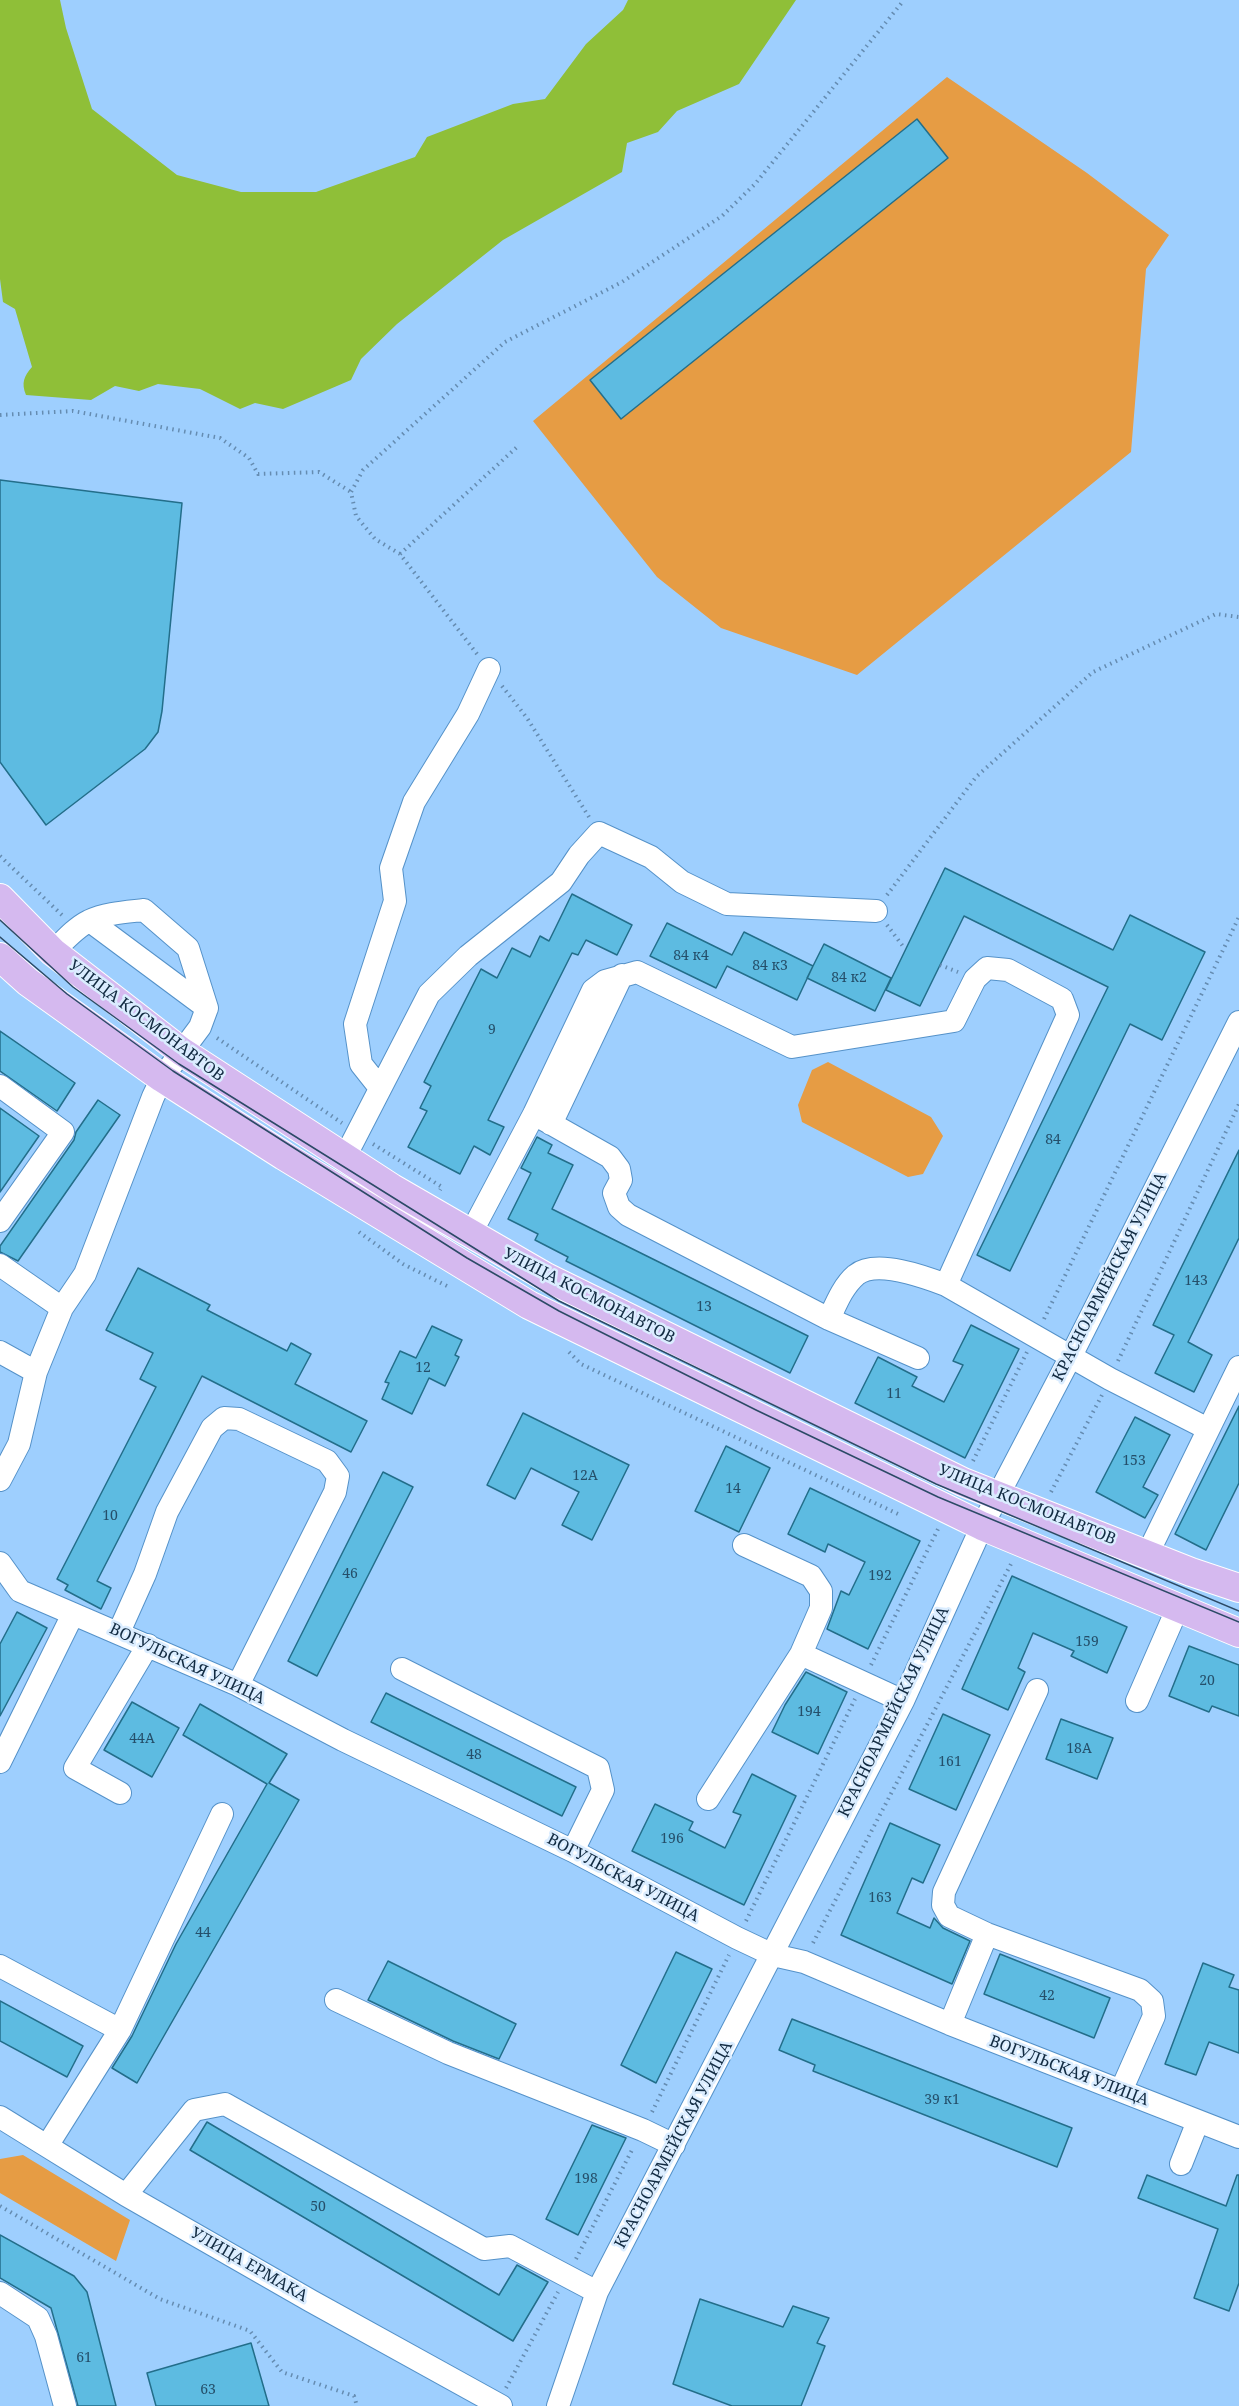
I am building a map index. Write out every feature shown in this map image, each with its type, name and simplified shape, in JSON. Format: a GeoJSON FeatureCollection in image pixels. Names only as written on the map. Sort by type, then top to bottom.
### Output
{"type":"FeatureCollection","features":[{"type":"Feature","properties":{"kind":"main road","name":"УЛИЦА КОСМОНАВТОВ"},"geometry":{"type":"LineString","coordinates":[[0,897],[53,952],[181,1051],[392,1188],[470,1235],[546,1277],[963,1482],[1148,1553],[1191,1572],[1237,1582]]}},
{"type":"Feature","properties":{"kind":"main road","name":"УЛИЦА КОСМОНАВТОВ"},"geometry":{"type":"LineString","coordinates":[[0,957],[28,982],[162,1078],[284,1156],[529,1305],[982,1526],[1239,1634]]}},
{"type":"Feature","properties":{"kind":"street"},"geometry":{"type":"LineString","coordinates":[[380,1089],[361,1064],[355,1024],[395,901],[391,868],[414,802],[468,714],[489,669]]}},
{"type":"Feature","properties":{"kind":"street"},"geometry":{"type":"LineString","coordinates":[[345,1157],[429,994],[468,956],[561,882],[579,855],[599,833],[651,857],[682,882],[727,904],[876,911]]}},
{"type":"Feature","properties":{"kind":"street"},"geometry":{"type":"LineString","coordinates":[[0,1480],[19,1444],[36,1372],[62,1308],[85,1274],[162,1078],[200,1027],[207,1008],[188,948],[144,910],[110,915],[90,921],[53,952]]}},
{"type":"Feature","properties":{"kind":"street"},"geometry":{"type":"LineString","coordinates":[[90,921],[207,1008]]}},
{"type":"Feature","properties":{"kind":"street"},"geometry":{"type":"LineString","coordinates":[[470,1235],[543,1119],[593,990],[605,981],[638,972],[792,1047],[954,1021],[975,979],[987,968],[1008,970],[1062,999],[1068,1015],[946,1285]]}},
{"type":"Feature","properties":{"kind":"street","name":"КРАСНОАРМЕЙСКАЯ УЛИЦА"},"geometry":{"type":"LineString","coordinates":[[558,2406],[597,2292],[903,1701],[982,1526],[1071,1356],[1239,1022]]}},
{"type":"Feature","properties":{"kind":"street"},"geometry":{"type":"LineString","coordinates":[[0,1086],[63,1132],[2,1216]]}},
{"type":"Feature","properties":{"kind":"street"},"geometry":{"type":"LineString","coordinates":[[543,1119],[610,1157],[619,1169],[621,1180],[614,1193],[619,1207],[628,1215],[829,1319],[918,1358]]}},
{"type":"Feature","properties":{"kind":"street"},"geometry":{"type":"LineString","coordinates":[[0,1265],[62,1308]]}},
{"type":"Feature","properties":{"kind":"street"},"geometry":{"type":"LineString","coordinates":[[829,1319],[843,1291],[857,1274],[877,1270],[895,1270],[920,1275],[946,1285],[1071,1356],[1208,1429]]}},
{"type":"Feature","properties":{"kind":"street"},"geometry":{"type":"LineString","coordinates":[[0,1353],[36,1372]]}},
{"type":"Feature","properties":{"kind":"street"},"geometry":{"type":"LineString","coordinates":[[1148,1553],[1239,1367]]}},
{"type":"Feature","properties":{"kind":"street"},"geometry":{"type":"LineString","coordinates":[[118,1632],[145,1574],[167,1512],[212,1428],[224,1418],[239,1419],[327,1461],[338,1476],[334,1492],[238,1684]]}},
{"type":"Feature","properties":{"kind":"street"},"geometry":{"type":"LineString","coordinates":[[708,1799],[801,1654],[821,1608],[821,1591],[811,1576],[744,1545]]}},
{"type":"Feature","properties":{"kind":"street","name":"ВОГУЛЬСКАЯ УЛИЦА"},"geometry":{"type":"LineString","coordinates":[[0,1563],[20,1591],[238,1684],[343,1740],[573,1851],[773,1955],[804,1962],[950,2024],[1239,2137]]}},
{"type":"Feature","properties":{"kind":"street"},"geometry":{"type":"LineString","coordinates":[[1137,1701],[1178,1607]]}},
{"type":"Feature","properties":{"kind":"street"},"geometry":{"type":"LineString","coordinates":[[0,1762],[74,1614]]}},
{"type":"Feature","properties":{"kind":"street"},"geometry":{"type":"LineString","coordinates":[[120,1793],[75,1768],[148,1645]]}},
{"type":"Feature","properties":{"kind":"street"},"geometry":{"type":"LineString","coordinates":[[801,1654],[903,1701]]}},
{"type":"Feature","properties":{"kind":"street"},"geometry":{"type":"LineString","coordinates":[[402,1669],[598,1768],[603,1790],[573,1851]]}},
{"type":"Feature","properties":{"kind":"street"},"geometry":{"type":"LineString","coordinates":[[1037,1690],[944,1892],[943,1905],[949,1916],[987,1934],[1140,1990],[1152,2001],[1154,2016],[1121,2091]]}},
{"type":"Feature","properties":{"kind":"street"},"geometry":{"type":"LineString","coordinates":[[48,2146],[120,2030],[222,1814]]}},
{"type":"Feature","properties":{"kind":"street"},"geometry":{"type":"LineString","coordinates":[[950,2024],[987,1934]]}},
{"type":"Feature","properties":{"kind":"street"},"geometry":{"type":"LineString","coordinates":[[0,1966],[120,2030]]}},
{"type":"Feature","properties":{"kind":"street"},"geometry":{"type":"LineString","coordinates":[[336,2000],[448,2053],[643,2130],[674,2145]]}},
{"type":"Feature","properties":{"kind":"street"},"geometry":{"type":"LineString","coordinates":[[126,2195],[194,2110],[225,2104],[484,2249],[510,2246],[597,2292]]}},
{"type":"Feature","properties":{"kind":"street","name":"УЛИЦА ЕРМАКА"},"geometry":{"type":"LineString","coordinates":[[0,2117],[126,2195],[501,2406]]}},
{"type":"Feature","properties":{"kind":"street"},"geometry":{"type":"LineString","coordinates":[[1181,2164],[1198,2121]]}},
{"type":"Feature","properties":{"kind":"street"},"geometry":{"type":"LineString","coordinates":[[0,2293],[38,2318],[46,2336],[65,2406]]}},
{"type":"Feature","properties":{"kind":"path"},"geometry":{"type":"LineString","coordinates":[[599,833],[528,718],[400,554],[375,539],[356,516],[351,492],[363,470],[505,342],[622,282],[722,216],[755,184],[904,0]]}},
{"type":"Feature","properties":{"kind":"path"},"geometry":{"type":"LineString","coordinates":[[0,415],[73,411],[220,438],[249,458],[258,474],[319,472],[351,492]]}},
{"type":"Feature","properties":{"kind":"path"},"geometry":{"type":"LineString","coordinates":[[400,554],[517,447]]}},
{"type":"Feature","properties":{"kind":"path"},"geometry":{"type":"LineString","coordinates":[[905,949],[876,911],[976,777],[1093,672],[1216,614],[1239,617]]}},
{"type":"Feature","properties":{"kind":"path"},"geometry":{"type":"LineString","coordinates":[[0,2206],[160,2299],[250,2331],[282,2372],[354,2396],[357,2406]]}},
{"type":"Feature","properties":{"kind":"shaded area"},"geometry":{"type":"Polygon","coordinates":[[[0,0],[60,0],[66,28],[92,109],[177,175],[241,192],[316,192],[415,157],[427,137],[513,104],[545,99],[586,44],[623,10],[628,0],[796,0],[739,84],[677,111],[658,132],[627,143],[622,172],[503,240],[397,324],[361,359],[351,380],[283,409],[255,403],[240,409],[200,389],[158,384],[139,391],[115,386],[91,400],[26,395],[24,380],[32,367],[15,309],[3,302],[0,279],[0,0]]]}},
{"type":"Feature","properties":{"kind":"shaded area"},"geometry":{"type":"Polygon","coordinates":[[[947,77],[1087,173],[1169,235],[1146,269],[1131,452],[857,675],[721,628],[657,577],[533,421],[947,77]]]}},
{"type":"Feature","properties":{"kind":"shaded area"},"geometry":{"type":"Polygon","coordinates":[[[828,1062],[931,1117],[943,1136],[923,1174],[908,1177],[802,1122],[798,1105],[812,1070],[828,1062]]]}},
{"type":"Feature","properties":{"kind":"shaded area"},"geometry":{"type":"Polygon","coordinates":[[[23,2155],[130,2220],[116,2261],[0,2193],[0,2159],[23,2155]]]}},
{"type":"Feature","properties":{"kind":"building"},"geometry":{"type":"Polygon","coordinates":[[[917,119],[948,158],[621,419],[590,380],[917,119]]]}},
{"type":"Feature","properties":{"kind":"building"},"geometry":{"type":"Polygon","coordinates":[[[0,480],[182,503],[158,732],[145,749],[46,825],[0,762],[0,480]]]}},
{"type":"Feature","properties":{"kind":"building"},"geometry":{"type":"Polygon","coordinates":[[[945,868],[1113,950],[1130,915],[1205,952],[1162,1040],[1130,1024],[1010,1271],[977,1255],[1108,987],[964,916],[920,1006],[886,990],[945,868]]]}},
{"type":"Feature","properties":{"kind":"building"},"geometry":{"type":"Polygon","coordinates":[[[572,894],[632,925],[617,955],[586,940],[578,955],[572,953],[488,1120],[504,1127],[490,1155],[474,1146],[460,1174],[408,1147],[427,1111],[420,1108],[431,1086],[424,1082],[481,969],[497,978],[512,948],[530,957],[540,936],[549,941],[572,894]]]}},
{"type":"Feature","properties":{"kind":"building"},"geometry":{"type":"Polygon","coordinates":[[[667,923],[732,955],[744,932],[813,966],[797,1000],[727,966],[716,988],[650,956],[667,923]]]}},
{"type":"Feature","properties":{"kind":"building"},"geometry":{"type":"Polygon","coordinates":[[[824,944],[891,978],[875,1011],[807,978],[824,944]]]}},
{"type":"Feature","properties":{"kind":"building"},"geometry":{"type":"Polygon","coordinates":[[[0,1031],[75,1083],[57,1111],[0,1071],[0,1031]]]}},
{"type":"Feature","properties":{"kind":"building"},"geometry":{"type":"Polygon","coordinates":[[[98,1100],[120,1115],[18,1261],[0,1252],[0,1246],[74,1140],[76,1132],[98,1100]]]}},
{"type":"Feature","properties":{"kind":"building"},"geometry":{"type":"Polygon","coordinates":[[[0,1108],[39,1136],[0,1192],[0,1108]]]}},
{"type":"Feature","properties":{"kind":"building"},"geometry":{"type":"Polygon","coordinates":[[[537,1137],[552,1145],[548,1153],[573,1165],[552,1209],[808,1336],[790,1373],[566,1261],[568,1257],[535,1240],[538,1234],[508,1219],[531,1173],[521,1168],[537,1137]]]}},
{"type":"Feature","properties":{"kind":"building"},"geometry":{"type":"Polygon","coordinates":[[[1239,1150],[1239,1238],[1188,1342],[1212,1355],[1194,1392],[1155,1373],[1174,1335],[1153,1325],[1239,1150]]]}},
{"type":"Feature","properties":{"kind":"building"},"geometry":{"type":"Polygon","coordinates":[[[138,1268],[210,1305],[207,1310],[287,1351],[291,1343],[311,1354],[295,1384],[367,1421],[351,1452],[202,1376],[97,1581],[111,1588],[101,1609],[65,1590],[68,1585],[57,1579],[156,1387],[140,1379],[153,1353],[106,1330],[138,1268]]]}},
{"type":"Feature","properties":{"kind":"building"},"geometry":{"type":"Polygon","coordinates":[[[971,1325],[1019,1349],[965,1458],[855,1403],[878,1357],[917,1377],[912,1386],[944,1402],[963,1365],[953,1361],[971,1325]]]}},
{"type":"Feature","properties":{"kind":"building"},"geometry":{"type":"Polygon","coordinates":[[[432,1326],[462,1340],[455,1355],[459,1357],[445,1386],[429,1378],[412,1414],[382,1399],[389,1383],[385,1382],[400,1351],[416,1358],[432,1326]]]}},
{"type":"Feature","properties":{"kind":"building"},"geometry":{"type":"Polygon","coordinates":[[[1239,1406],[1239,1483],[1206,1550],[1175,1534],[1239,1406]]]}},
{"type":"Feature","properties":{"kind":"building"},"geometry":{"type":"Polygon","coordinates":[[[523,1413],[629,1465],[592,1540],[562,1525],[579,1492],[531,1468],[515,1499],[487,1485],[523,1413]]]}},
{"type":"Feature","properties":{"kind":"building"},"geometry":{"type":"Polygon","coordinates":[[[1135,1417],[1170,1435],[1143,1487],[1158,1495],[1145,1518],[1096,1492],[1135,1417]]]}},
{"type":"Feature","properties":{"kind":"building"},"geometry":{"type":"Polygon","coordinates":[[[726,1446],[770,1468],[739,1532],[695,1511],[726,1446]]]}},
{"type":"Feature","properties":{"kind":"building"},"geometry":{"type":"Polygon","coordinates":[[[383,1472],[413,1487],[317,1676],[288,1661],[383,1472]]]}},
{"type":"Feature","properties":{"kind":"building"},"geometry":{"type":"Polygon","coordinates":[[[810,1488],[920,1541],[868,1649],[827,1629],[841,1591],[849,1595],[865,1562],[828,1544],[825,1552],[788,1534],[810,1488]]]}},
{"type":"Feature","properties":{"kind":"building"},"geometry":{"type":"Polygon","coordinates":[[[1012,1576],[1127,1627],[1107,1673],[1071,1656],[1074,1651],[1033,1633],[1018,1668],[1025,1672],[1008,1710],[962,1689],[1012,1576]]]}},
{"type":"Feature","properties":{"kind":"building"},"geometry":{"type":"Polygon","coordinates":[[[17,1612],[47,1628],[0,1716],[0,1644],[17,1612]]]}},
{"type":"Feature","properties":{"kind":"building"},"geometry":{"type":"Polygon","coordinates":[[[1189,1646],[1239,1665],[1239,1716],[1212,1706],[1209,1712],[1169,1696],[1189,1646]]]}},
{"type":"Feature","properties":{"kind":"building"},"geometry":{"type":"Polygon","coordinates":[[[806,1672],[847,1692],[818,1754],[772,1732],[785,1705],[806,1672]]]}},
{"type":"Feature","properties":{"kind":"building"},"geometry":{"type":"Polygon","coordinates":[[[386,1693],[576,1787],[562,1816],[371,1722],[386,1693]]]}},
{"type":"Feature","properties":{"kind":"building"},"geometry":{"type":"Polygon","coordinates":[[[132,1702],[179,1728],[152,1777],[104,1750],[132,1702]]]}},
{"type":"Feature","properties":{"kind":"building"},"geometry":{"type":"Polygon","coordinates":[[[200,1704],[287,1754],[269,1783],[299,1800],[137,2083],[112,2068],[132,2036],[176,1944],[267,1784],[183,1735],[200,1704]]]}},
{"type":"Feature","properties":{"kind":"building"},"geometry":{"type":"Polygon","coordinates":[[[943,1714],[990,1735],[956,1810],[909,1789],[943,1714]]]}},
{"type":"Feature","properties":{"kind":"building"},"geometry":{"type":"Polygon","coordinates":[[[1061,1719],[1113,1738],[1097,1779],[1046,1759],[1061,1719]]]}},
{"type":"Feature","properties":{"kind":"building"},"geometry":{"type":"Polygon","coordinates":[[[752,1774],[796,1796],[744,1905],[632,1851],[655,1804],[693,1822],[689,1830],[725,1848],[741,1815],[733,1812],[752,1774]]]}},
{"type":"Feature","properties":{"kind":"building"},"geometry":{"type":"Polygon","coordinates":[[[890,1823],[940,1845],[923,1883],[912,1878],[897,1913],[930,1928],[934,1918],[943,1928],[970,1941],[952,1984],[841,1935],[890,1823]]]}},
{"type":"Feature","properties":{"kind":"building"},"geometry":{"type":"Polygon","coordinates":[[[676,1952],[712,1969],[656,2083],[621,2065],[676,1952]]]}},
{"type":"Feature","properties":{"kind":"building"},"geometry":{"type":"Polygon","coordinates":[[[1000,1954],[1110,1998],[1094,2038],[984,1994],[1000,1954]]]}},
{"type":"Feature","properties":{"kind":"building"},"geometry":{"type":"Polygon","coordinates":[[[388,1961],[516,2024],[499,2059],[453,2041],[368,2000],[388,1961]]]}},
{"type":"Feature","properties":{"kind":"building"},"geometry":{"type":"Polygon","coordinates":[[[1203,1963],[1234,1975],[1229,1987],[1239,1990],[1239,2053],[1209,2042],[1196,2075],[1165,2064],[1203,1963]]]}},
{"type":"Feature","properties":{"kind":"building"},"geometry":{"type":"Polygon","coordinates":[[[0,2001],[83,2046],[67,2077],[0,2041],[0,2001]]]}},
{"type":"Feature","properties":{"kind":"building"},"geometry":{"type":"Polygon","coordinates":[[[792,2019],[1072,2128],[1057,2167],[813,2071],[815,2065],[779,2050],[792,2019]]]}},
{"type":"Feature","properties":{"kind":"building"},"geometry":{"type":"Polygon","coordinates":[[[207,2122],[499,2295],[517,2265],[548,2282],[513,2341],[190,2150],[207,2122]]]}},
{"type":"Feature","properties":{"kind":"building"},"geometry":{"type":"Polygon","coordinates":[[[592,2125],[626,2138],[578,2235],[546,2219],[592,2125]]]}},
{"type":"Feature","properties":{"kind":"building"},"geometry":{"type":"Polygon","coordinates":[[[1147,2175],[1226,2206],[1237,2175],[1239,2175],[1239,2283],[1229,2311],[1194,2298],[1218,2229],[1138,2198],[1147,2175]]]}},
{"type":"Feature","properties":{"kind":"building"},"geometry":{"type":"Polygon","coordinates":[[[0,2235],[74,2276],[87,2292],[116,2406],[78,2406],[51,2308],[0,2278],[0,2235]]]}},
{"type":"Feature","properties":{"kind":"building"},"geometry":{"type":"Polygon","coordinates":[[[700,2299],[783,2327],[793,2306],[829,2318],[817,2343],[825,2346],[801,2406],[732,2406],[673,2384],[700,2299]]]}},
{"type":"Feature","properties":{"kind":"building"},"geometry":{"type":"Polygon","coordinates":[[[251,2343],[269,2406],[156,2406],[147,2373],[251,2343]]]}},
{"type":"Feature","properties":{"kind":"tram line"},"geometry":{"type":"LineString","coordinates":[[0,920],[73,987],[179,1064],[559,1301],[936,1484],[1239,1611]]}},
{"type":"Feature","properties":{"kind":"tram line"},"geometry":{"type":"LineString","coordinates":[[0,937],[67,994],[173,1071],[467,1258],[559,1311],[756,1410],[938,1497],[1239,1622]]}}]}
